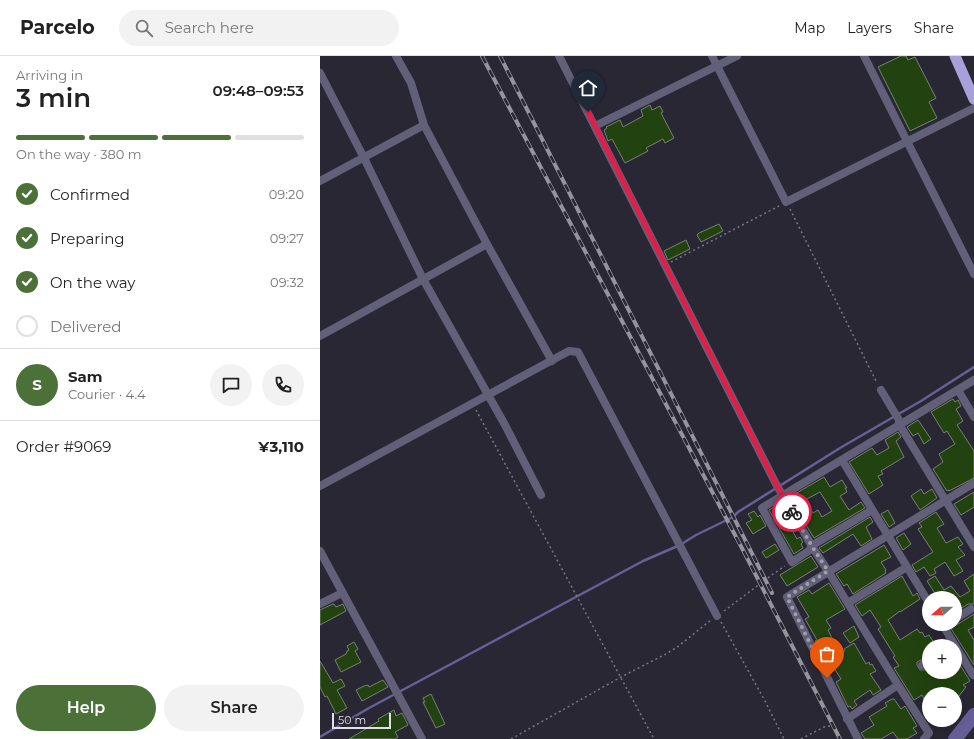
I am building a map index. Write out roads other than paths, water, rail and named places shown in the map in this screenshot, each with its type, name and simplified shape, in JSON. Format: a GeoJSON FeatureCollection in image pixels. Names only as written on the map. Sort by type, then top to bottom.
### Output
{"type":"FeatureCollection","features":[{"type":"Feature","properties":{"kind":"highway"},"geometry":{"type":"LineString","coordinates":[[955,56],[974,99]]}},
{"type":"Feature","properties":{"kind":"street"},"geometry":{"type":"LineString","coordinates":[[396,56],[411,83],[424,125],[487,244],[552,361]]}},
{"type":"Feature","properties":{"kind":"street"},"geometry":{"type":"LineString","coordinates":[[559,56],[776,484],[812,547],[929,732],[924,739]]}},
{"type":"Feature","properties":{"kind":"street"},"geometry":{"type":"LineString","coordinates":[[712,56],[786,202],[974,108]]}},
{"type":"Feature","properties":{"kind":"street"},"geometry":{"type":"LineString","coordinates":[[595,126],[737,56]]}},
{"type":"Feature","properties":{"kind":"street"},"geometry":{"type":"LineString","coordinates":[[864,56],[974,274]]}},
{"type":"Feature","properties":{"kind":"street"},"geometry":{"type":"LineString","coordinates":[[320,73],[424,279],[541,495]]}},
{"type":"Feature","properties":{"kind":"street"},"geometry":{"type":"LineString","coordinates":[[320,181],[424,125]]}},
{"type":"Feature","properties":{"kind":"street"},"geometry":{"type":"LineString","coordinates":[[320,336],[487,244]]}},
{"type":"Feature","properties":{"kind":"street"},"geometry":{"type":"LineString","coordinates":[[320,486],[569,351],[578,352],[717,616]]}},
{"type":"Feature","properties":{"kind":"street"},"geometry":{"type":"LineString","coordinates":[[872,510],[812,547],[792,562],[762,508],[782,494],[842,460],[897,419],[958,390],[974,380]]}},
{"type":"Feature","properties":{"kind":"street"},"geometry":{"type":"LineString","coordinates":[[881,390],[974,547]]}},
{"type":"Feature","properties":{"kind":"street"},"geometry":{"type":"LineString","coordinates":[[958,390],[974,417]]}},
{"type":"Feature","properties":{"kind":"street"},"geometry":{"type":"LineString","coordinates":[[842,460],[922,592]]}},
{"type":"Feature","properties":{"kind":"street"},"geometry":{"type":"LineString","coordinates":[[858,739],[787,597],[974,483]]}},
{"type":"Feature","properties":{"kind":"street"},"geometry":{"type":"LineString","coordinates":[[320,552],[420,738]]}},
{"type":"Feature","properties":{"kind":"street"},"geometry":{"type":"LineString","coordinates":[[848,603],[907,567]]}},
{"type":"Feature","properties":{"kind":"street"},"geometry":{"type":"LineString","coordinates":[[320,604],[342,592]]}},
{"type":"Feature","properties":{"kind":"street"},"geometry":{"type":"LineString","coordinates":[[962,615],[971,609]]}},
{"type":"Feature","properties":{"kind":"street"},"geometry":{"type":"LineString","coordinates":[[962,659],[972,675],[974,672]]}},
{"type":"Feature","properties":{"kind":"street"},"geometry":{"type":"LineString","coordinates":[[848,719],[898,685]]}},
{"type":"Feature","properties":{"kind":"waterway"},"geometry":{"type":"LineString","coordinates":[[320,737],[369,708],[643,561],[680,545],[696,535],[733,517],[738,512],[840,448],[921,401],[974,367]]}},
{"type":"Feature","properties":{"kind":"waterway"},"geometry":{"type":"LineString","coordinates":[[955,739],[974,715]]}},
{"type":"Feature","properties":{"kind":"railway"},"geometry":{"type":"LineString","coordinates":[[482,56],[744,552],[840,739]]}},
{"type":"Feature","properties":{"kind":"railway"},"geometry":{"type":"LineString","coordinates":[[500,56],[772,593]]}}]}
